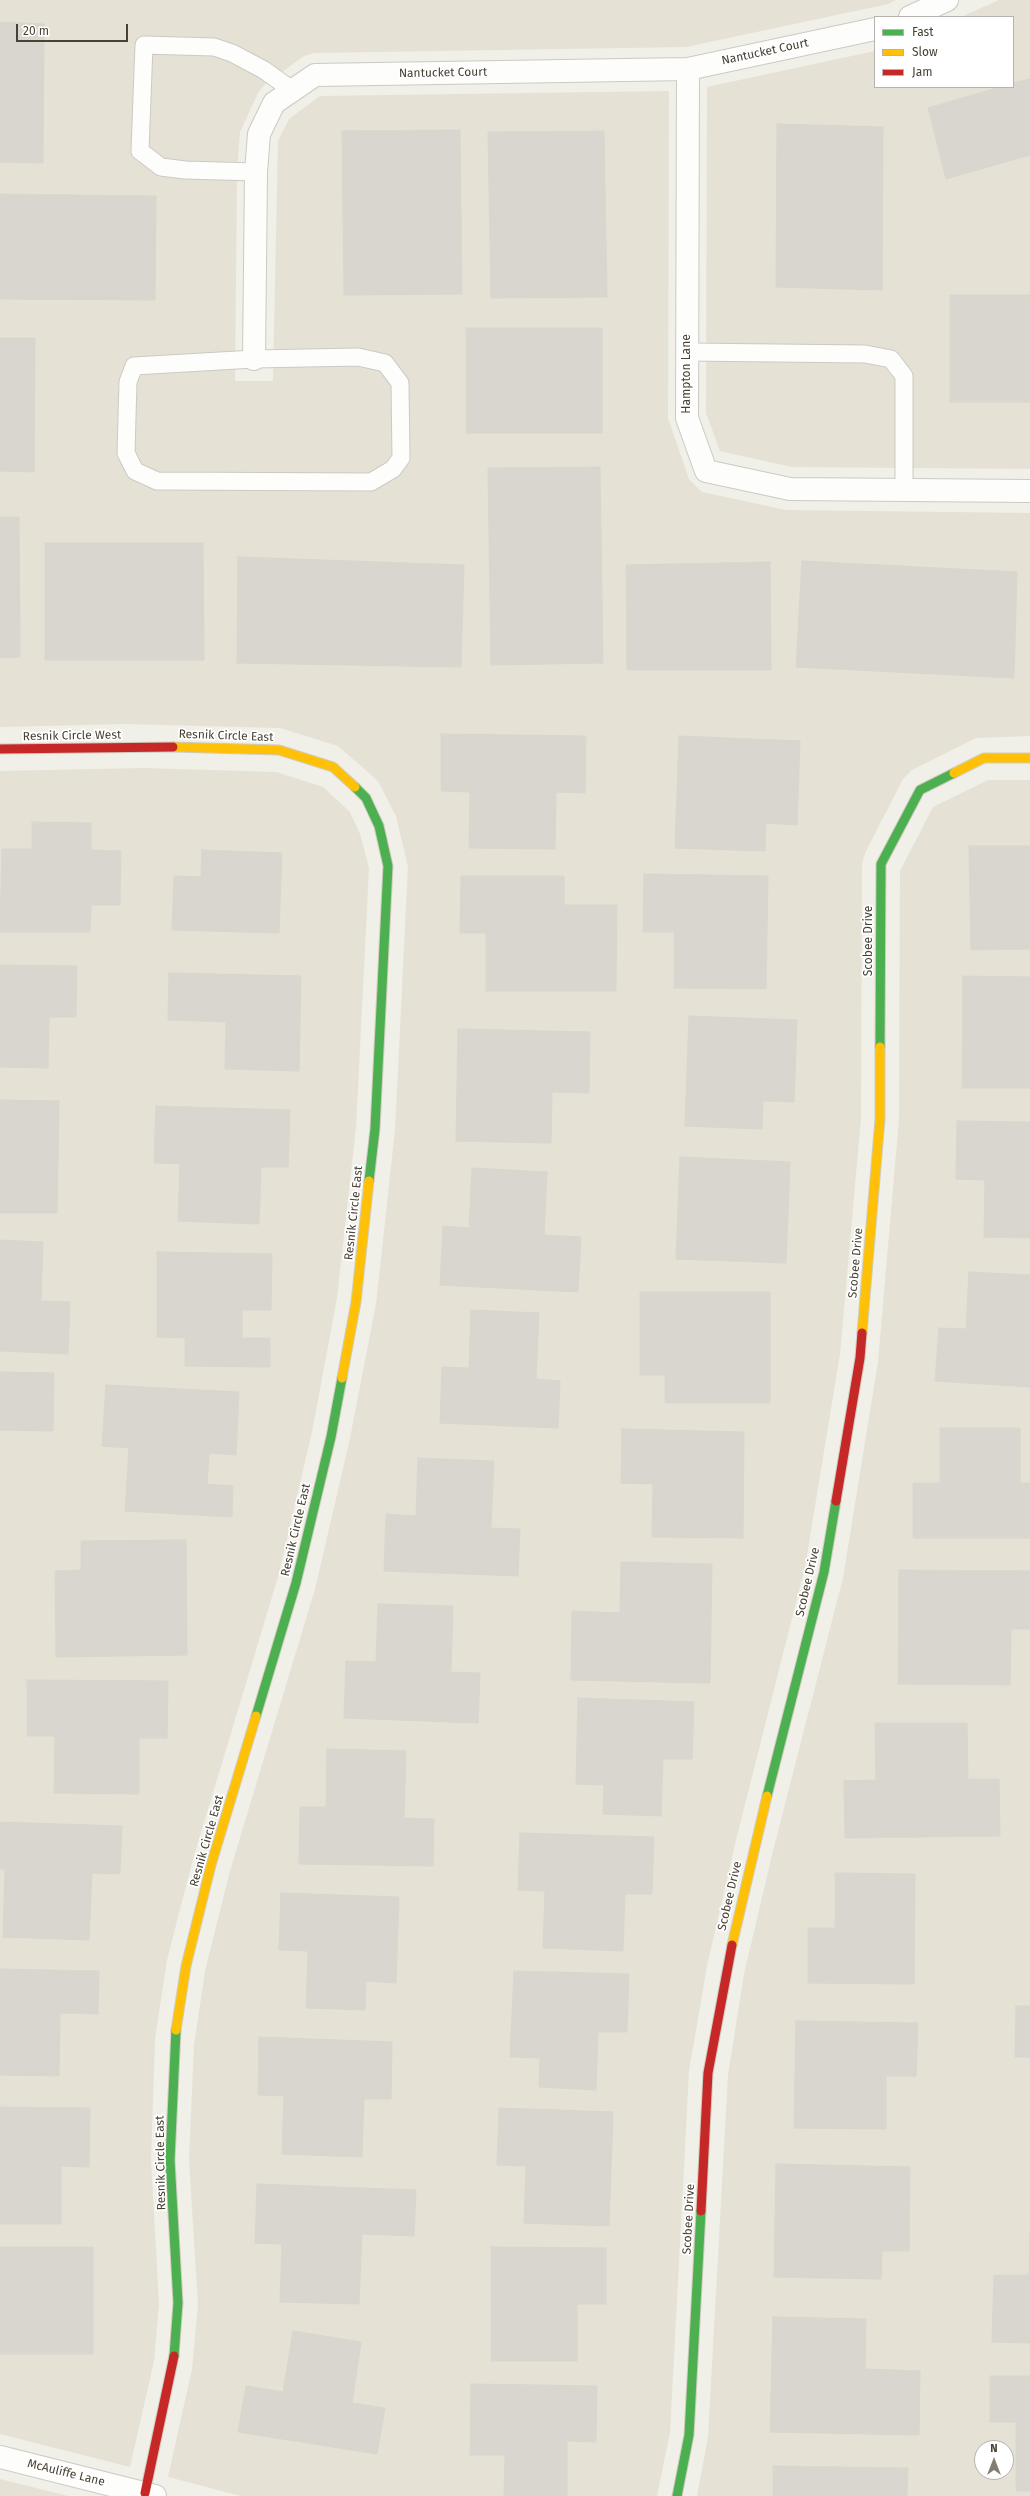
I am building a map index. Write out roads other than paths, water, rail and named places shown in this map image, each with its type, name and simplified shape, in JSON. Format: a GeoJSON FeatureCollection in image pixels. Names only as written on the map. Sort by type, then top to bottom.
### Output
{"type":"FeatureCollection","features":[{"type":"Feature","properties":{"kind":"street"},"geometry":{"type":"LineString","coordinates":[[912,16],[947,0]]}},
{"type":"Feature","properties":{"kind":"street","name":"Nantucket Court"},"geometry":{"type":"LineString","coordinates":[[254,359],[256,172],[259,134],[274,103],[315,74],[688,69],[874,29]]}},
{"type":"Feature","properties":{"kind":"street","name":"Hampton Lane"},"geometry":{"type":"LineString","coordinates":[[688,69],[687,418],[706,471],[790,489],[1030,491]]}},
{"type":"Feature","properties":{"kind":"street","name":"Resnik Circle West"},"geometry":{"type":"LineString","coordinates":[[0,749],[144,746]]}},
{"type":"Feature","properties":{"kind":"street","name":"Resnik Circle East"},"geometry":{"type":"LineString","coordinates":[[144,746],[279,750],[333,767],[366,798],[379,826],[388,866],[375,1129],[356,1302],[331,1437],[296,1583],[211,1865],[186,1966],[174,2042],[170,2160],[178,2303],[173,2364],[150,2495]]}},
{"type":"Feature","properties":{"kind":"street","name":"Scobee Drive"},"geometry":{"type":"LineString","coordinates":[[677,2496],[689,2435],[708,2073],[726,1970],[754,1846],[824,1572],[860,1358],[880,1119],[881,864],[920,790],[984,758],[1030,758]]}},
{"type":"Feature","properties":{"kind":"street","name":"McAuliffe Lane"},"geometry":{"type":"LineString","coordinates":[[0,2457],[150,2495]]}},
{"type":"Feature","properties":{"kind":"lane"},"geometry":{"type":"LineString","coordinates":[[256,172],[185,170],[161,167],[140,151],[144,45],[214,47],[232,53],[264,70],[292,90]]}},
{"type":"Feature","properties":{"kind":"lane"},"geometry":{"type":"LineString","coordinates":[[687,352],[865,354],[891,359],[904,376],[904,490]]}},
{"type":"Feature","properties":{"kind":"lane"},"geometry":{"type":"LineString","coordinates":[[358,357],[385,363],[400,383],[401,458],[394,470],[371,482],[157,481],[135,471],[126,453],[128,382],[134,366],[254,359],[358,357]]}}]}
